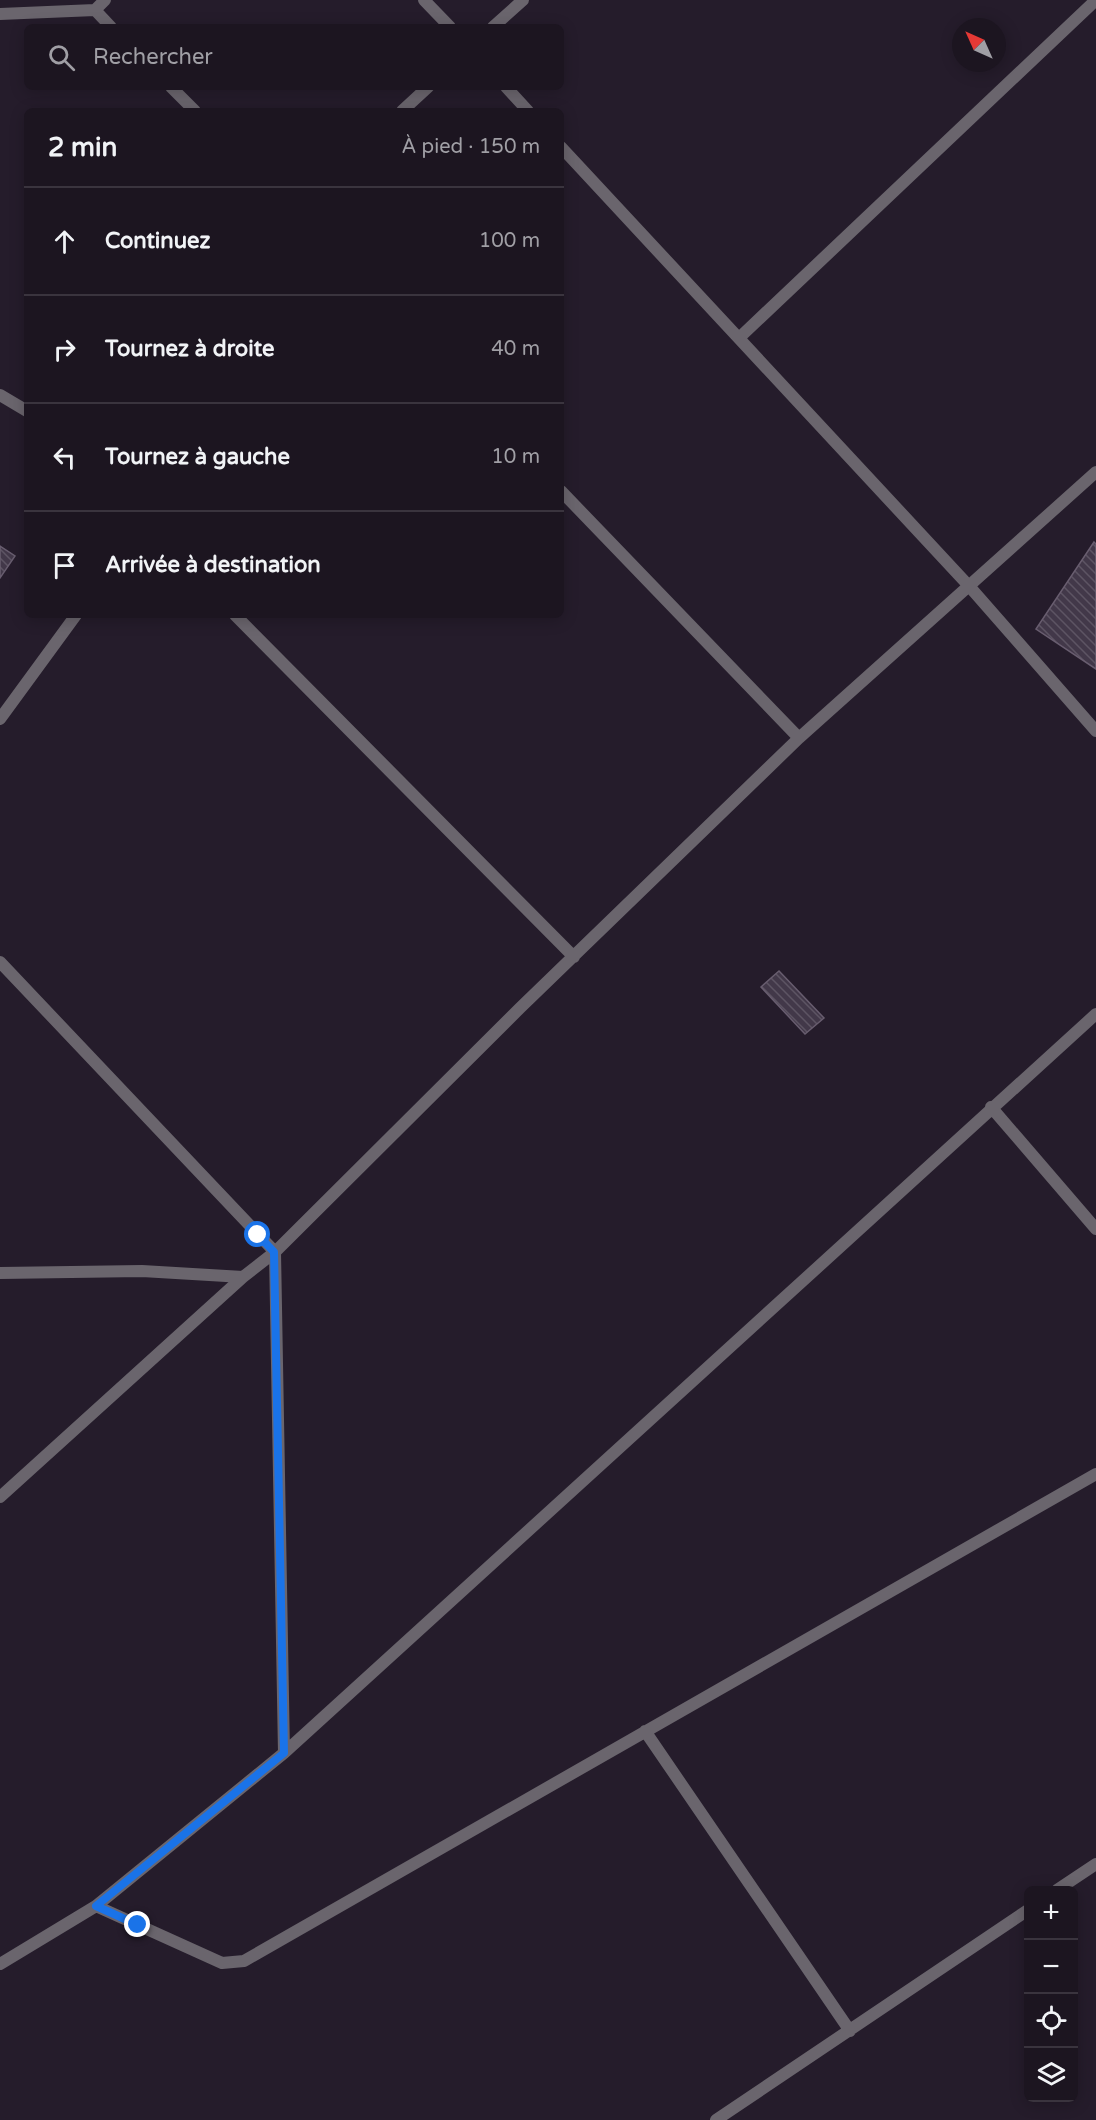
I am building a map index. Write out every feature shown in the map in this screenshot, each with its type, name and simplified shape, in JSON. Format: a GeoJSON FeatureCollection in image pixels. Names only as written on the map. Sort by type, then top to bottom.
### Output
{"type":"FeatureCollection","features":[{"type":"Feature","properties":{"kind":"street"},"geometry":{"type":"LineString","coordinates":[[0,14],[95,10],[105,0]]}},
{"type":"Feature","properties":{"kind":"street"},"geometry":{"type":"LineString","coordinates":[[424,0],[447,24]]}},
{"type":"Feature","properties":{"kind":"street"},"geometry":{"type":"LineString","coordinates":[[496,24],[523,0]]}},
{"type":"Feature","properties":{"kind":"street"},"geometry":{"type":"LineString","coordinates":[[740,338],[1096,0]]}},
{"type":"Feature","properties":{"kind":"street"},"geometry":{"type":"LineString","coordinates":[[95,10],[108,24]]}},
{"type":"Feature","properties":{"kind":"street"},"geometry":{"type":"LineString","coordinates":[[174,90],[192,108]]}},
{"type":"Feature","properties":{"kind":"street"},"geometry":{"type":"LineString","coordinates":[[405,108],[425,90]]}},
{"type":"Feature","properties":{"kind":"street"},"geometry":{"type":"LineString","coordinates":[[509,90],[525,108]]}},
{"type":"Feature","properties":{"kind":"street"},"geometry":{"type":"LineString","coordinates":[[564,150],[969,586],[1096,731]]}},
{"type":"Feature","properties":{"kind":"street"},"geometry":{"type":"LineString","coordinates":[[0,395],[24,409]]}},
{"type":"Feature","properties":{"kind":"street"},"geometry":{"type":"LineString","coordinates":[[0,1497],[243,1277],[274,1252],[799,738],[1096,472]]}},
{"type":"Feature","properties":{"kind":"street"},"geometry":{"type":"LineString","coordinates":[[564,494],[799,738]]}},
{"type":"Feature","properties":{"kind":"street"},"geometry":{"type":"LineString","coordinates":[[0,719],[74,618]]}},
{"type":"Feature","properties":{"kind":"street"},"geometry":{"type":"LineString","coordinates":[[238,618],[574,957]]}},
{"type":"Feature","properties":{"kind":"street"},"geometry":{"type":"LineString","coordinates":[[0,962],[274,1252],[284,1753]]}},
{"type":"Feature","properties":{"kind":"street"},"geometry":{"type":"LineString","coordinates":[[0,1964],[96,1906],[284,1753],[991,1107],[1096,1014]]}},
{"type":"Feature","properties":{"kind":"street"},"geometry":{"type":"LineString","coordinates":[[991,1107],[1096,1229]]}},
{"type":"Feature","properties":{"kind":"street"},"geometry":{"type":"LineString","coordinates":[[0,1273],[142,1271],[243,1277]]}},
{"type":"Feature","properties":{"kind":"street"},"geometry":{"type":"LineString","coordinates":[[96,1906],[222,1963],[244,1961],[1096,1474]]}},
{"type":"Feature","properties":{"kind":"street"},"geometry":{"type":"LineString","coordinates":[[645,1731],[850,2031]]}},
{"type":"Feature","properties":{"kind":"street"},"geometry":{"type":"LineString","coordinates":[[1063,1886],[1096,1864]]}},
{"type":"Feature","properties":{"kind":"street"},"geometry":{"type":"LineString","coordinates":[[716,2120],[1024,1913]]}},
{"type":"Feature","properties":{"kind":"building"},"geometry":{"type":"Polygon","coordinates":[[[1094,542],[1096,544],[1096,669],[1036,629],[1094,542]]]}},
{"type":"Feature","properties":{"kind":"building"},"geometry":{"type":"Polygon","coordinates":[[[0,546],[15,556],[0,578],[0,546]]]}},
{"type":"Feature","properties":{"kind":"building"},"geometry":{"type":"Polygon","coordinates":[[[779,971],[824,1018],[805,1034],[761,987],[779,971]]]}},
{"type":"Feature","properties":{"kind":"route"},"geometry":{"type":"LineString","coordinates":[[138,1925],[96,1906],[284,1753],[274,1252],[258,1235]]}}]}
